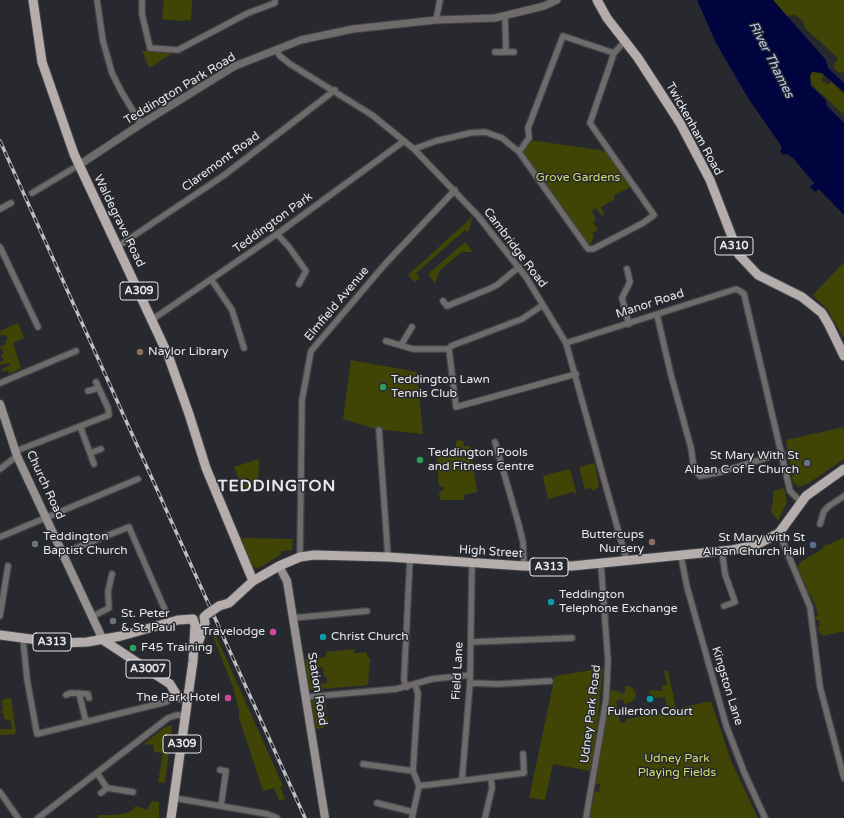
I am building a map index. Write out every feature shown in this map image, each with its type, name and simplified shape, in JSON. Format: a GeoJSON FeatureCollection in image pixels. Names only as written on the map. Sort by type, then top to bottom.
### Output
{"type":"FeatureCollection","features":[{"type":"Feature","properties":{"kind":"main road","name":"Waldegrave Road"},"geometry":{"type":"LineString","coordinates":[[32,0],[42,62],[58,110],[79,165],[117,247],[153,319],[184,398],[206,468],[253,580]]}},
{"type":"Feature","properties":{"kind":"main road","name":"Twickenham Road"},"geometry":{"type":"LineString","coordinates":[[597,0],[612,26],[625,41],[669,104],[710,180],[739,256],[758,275],[798,294],[822,314],[844,356]]}},
{"type":"Feature","properties":{"kind":"main road","name":"Church Road"},"geometry":{"type":"LineString","coordinates":[[0,404],[17,453],[103,640]]}},
{"type":"Feature","properties":{"kind":"main road","name":"A313"},"geometry":{"type":"LineString","coordinates":[[800,502],[844,469]]}},
{"type":"Feature","properties":{"kind":"main road","name":"High Street"},"geometry":{"type":"LineString","coordinates":[[201,622],[219,606],[222,601],[237,594],[253,580],[300,557],[320,555],[388,557],[524,566],[601,565],[722,551],[761,544],[779,533],[787,525],[800,502]]}},
{"type":"Feature","properties":{"kind":"main road","name":"Station Road"},"geometry":{"type":"LineString","coordinates":[[279,566],[287,581],[318,770],[319,791],[325,818]]}},
{"type":"Feature","properties":{"kind":"main road","name":"A313"},"geometry":{"type":"LineString","coordinates":[[0,635],[23,639],[74,643],[103,640],[178,620],[201,622]]}},
{"type":"Feature","properties":{"kind":"main road","name":"A309"},"geometry":{"type":"LineString","coordinates":[[171,818],[193,661],[201,622]]}},
{"type":"Feature","properties":{"kind":"main road","name":"A3007"},"geometry":{"type":"LineString","coordinates":[[103,640],[170,684],[180,698],[188,699]]}},
{"type":"Feature","properties":{"kind":"street"},"geometry":{"type":"LineString","coordinates":[[96,0],[103,40],[112,73],[141,124]]}},
{"type":"Feature","properties":{"kind":"street"},"geometry":{"type":"LineString","coordinates":[[142,0],[142,14],[150,48],[178,50],[248,13],[275,3],[275,0]]}},
{"type":"Feature","properties":{"kind":"street"},"geometry":{"type":"LineString","coordinates":[[436,20],[440,0]]}},
{"type":"Feature","properties":{"kind":"street","name":"Teddington Park Road"},"geometry":{"type":"LineString","coordinates":[[79,165],[141,124],[235,66],[301,40],[353,29],[436,20],[495,18],[544,6],[557,0]]}},
{"type":"Feature","properties":{"kind":"street"},"geometry":{"type":"LineString","coordinates":[[505,16],[506,52]]}},
{"type":"Feature","properties":{"kind":"street"},"geometry":{"type":"LineString","coordinates":[[519,152],[529,138],[528,128],[563,36],[614,53]]}},
{"type":"Feature","properties":{"kind":"street"},"geometry":{"type":"LineString","coordinates":[[414,149],[436,141],[478,132],[485,132],[502,138],[519,152],[588,249],[593,249],[604,244],[653,217],[654,215],[590,124],[614,53],[625,41]]}},
{"type":"Feature","properties":{"kind":"street","name":"Cambridge Road"},"geometry":{"type":"LineString","coordinates":[[276,50],[280,56],[290,64],[335,90],[372,115],[414,149],[455,190],[519,267],[566,344],[576,374],[627,562]]}},
{"type":"Feature","properties":{"kind":"street"},"geometry":{"type":"LineString","coordinates":[[495,52],[514,52]]}},
{"type":"Feature","properties":{"kind":"street","name":"Claremont Road"},"geometry":{"type":"LineString","coordinates":[[117,247],[223,176],[335,90]]}},
{"type":"Feature","properties":{"kind":"street","name":"Teddington Park"},"geometry":{"type":"LineString","coordinates":[[153,319],[277,234],[404,141]]}},
{"type":"Feature","properties":{"kind":"street"},"geometry":{"type":"LineString","coordinates":[[32,193],[79,165]]}},
{"type":"Feature","properties":{"kind":"street","name":"Elmfield Avenue"},"geometry":{"type":"LineString","coordinates":[[300,557],[302,400],[311,351],[386,263],[455,190]]}},
{"type":"Feature","properties":{"kind":"street"},"geometry":{"type":"LineString","coordinates":[[0,209],[12,203]]}},
{"type":"Feature","properties":{"kind":"street"},"geometry":{"type":"LineString","coordinates":[[277,234],[289,247],[306,271],[299,284]]}},
{"type":"Feature","properties":{"kind":"street"},"geometry":{"type":"LineString","coordinates":[[0,247],[38,327]]}},
{"type":"Feature","properties":{"kind":"street"},"geometry":{"type":"LineString","coordinates":[[443,301],[447,306],[489,289],[519,267]]}},
{"type":"Feature","properties":{"kind":"street"},"geometry":{"type":"LineString","coordinates":[[627,270],[630,282],[622,298],[629,324]]}},
{"type":"Feature","properties":{"kind":"street"},"geometry":{"type":"LineString","coordinates":[[211,279],[232,310],[244,348]]}},
{"type":"Feature","properties":{"kind":"street","name":"Manor Road"},"geometry":{"type":"LineString","coordinates":[[566,344],[736,289],[740,291],[744,294],[782,453]]}},
{"type":"Feature","properties":{"kind":"street"},"geometry":{"type":"LineString","coordinates":[[386,341],[413,349],[449,349],[451,346],[522,319],[543,305]]}},
{"type":"Feature","properties":{"kind":"street"},"geometry":{"type":"LineString","coordinates":[[657,315],[691,448],[695,470],[700,476],[721,472],[782,453],[790,491],[800,502]]}},
{"type":"Feature","properties":{"kind":"street"},"geometry":{"type":"LineString","coordinates":[[402,345],[412,327]]}},
{"type":"Feature","properties":{"kind":"street"},"geometry":{"type":"LineString","coordinates":[[449,349],[456,408],[576,374]]}},
{"type":"Feature","properties":{"kind":"street"},"geometry":{"type":"LineString","coordinates":[[0,383],[76,351]]}},
{"type":"Feature","properties":{"kind":"street"},"geometry":{"type":"LineString","coordinates":[[0,470],[17,453],[109,415],[108,408],[97,385],[88,391]]}},
{"type":"Feature","properties":{"kind":"street"},"geometry":{"type":"LineString","coordinates":[[80,426],[94,464]]}},
{"type":"Feature","properties":{"kind":"street"},"geometry":{"type":"LineString","coordinates":[[379,430],[388,557]]}},
{"type":"Feature","properties":{"kind":"street"},"geometry":{"type":"LineString","coordinates":[[495,442],[520,529],[523,542],[524,566]]}},
{"type":"Feature","properties":{"kind":"street"},"geometry":{"type":"LineString","coordinates":[[90,453],[100,449]]}},
{"type":"Feature","properties":{"kind":"street"},"geometry":{"type":"LineString","coordinates":[[0,536],[138,479]]}},
{"type":"Feature","properties":{"kind":"street"},"geometry":{"type":"LineString","coordinates":[[820,524],[824,511],[828,506],[844,496]]}},
{"type":"Feature","properties":{"kind":"street"},"geometry":{"type":"LineString","coordinates":[[63,553],[129,527],[165,610]]}},
{"type":"Feature","properties":{"kind":"street"},"geometry":{"type":"LineString","coordinates":[[779,533],[810,607],[820,687],[844,778]]}},
{"type":"Feature","properties":{"kind":"street"},"geometry":{"type":"LineString","coordinates":[[722,551],[725,574],[734,602],[724,606]]}},
{"type":"Feature","properties":{"kind":"street","name":"Kingston Lane"},"geometry":{"type":"LineString","coordinates":[[681,556],[687,587],[726,725],[744,772],[765,818]]}},
{"type":"Feature","properties":{"kind":"street"},"geometry":{"type":"LineString","coordinates":[[407,687],[404,680],[410,558]]}},
{"type":"Feature","properties":{"kind":"street","name":"Field Lane"},"geometry":{"type":"LineString","coordinates":[[462,780],[470,683],[472,563]]}},
{"type":"Feature","properties":{"kind":"street","name":"Udney Park Road"},"geometry":{"type":"LineString","coordinates":[[586,818],[606,700],[608,661],[601,565]]}},
{"type":"Feature","properties":{"kind":"street"},"geometry":{"type":"LineString","coordinates":[[0,616],[8,566]]}},
{"type":"Feature","properties":{"kind":"street"},"geometry":{"type":"LineString","coordinates":[[93,616],[109,608],[108,592],[112,574]]}},
{"type":"Feature","properties":{"kind":"street"},"geometry":{"type":"LineString","coordinates":[[293,618],[366,611]]}},
{"type":"Feature","properties":{"kind":"street"},"geometry":{"type":"LineString","coordinates":[[471,642],[572,638]]}},
{"type":"Feature","properties":{"kind":"street"},"geometry":{"type":"LineString","coordinates":[[23,639],[28,686],[37,734],[166,702],[177,695]]}},
{"type":"Feature","properties":{"kind":"street"},"geometry":{"type":"LineString","coordinates":[[306,697],[407,687],[432,679],[470,675]]}},
{"type":"Feature","properties":{"kind":"street"},"geometry":{"type":"LineString","coordinates":[[470,683],[498,684],[550,681]]}},
{"type":"Feature","properties":{"kind":"street"},"geometry":{"type":"LineString","coordinates":[[377,803],[412,815],[419,786],[414,771],[418,693],[415,685]]}},
{"type":"Feature","properties":{"kind":"street"},"geometry":{"type":"LineString","coordinates":[[79,693],[86,722]]}},
{"type":"Feature","properties":{"kind":"street"},"geometry":{"type":"LineString","coordinates":[[66,695],[79,693],[88,694],[89,698]]}},
{"type":"Feature","properties":{"kind":"street"},"geometry":{"type":"LineString","coordinates":[[38,818],[168,718],[173,716],[186,716]]}},
{"type":"Feature","properties":{"kind":"street"},"geometry":{"type":"LineString","coordinates":[[419,786],[524,773],[523,754]]}},
{"type":"Feature","properties":{"kind":"street"},"geometry":{"type":"LineString","coordinates":[[363,764],[414,771]]}},
{"type":"Feature","properties":{"kind":"street"},"geometry":{"type":"LineString","coordinates":[[220,770],[226,771],[221,806]]}},
{"type":"Feature","properties":{"kind":"street"},"geometry":{"type":"LineString","coordinates":[[97,773],[108,788]]}},
{"type":"Feature","properties":{"kind":"street"},"geometry":{"type":"LineString","coordinates":[[485,818],[492,788],[491,778]]}},
{"type":"Feature","properties":{"kind":"street"},"geometry":{"type":"LineString","coordinates":[[101,793],[108,788],[133,792]]}},
{"type":"Feature","properties":{"kind":"street"},"geometry":{"type":"LineString","coordinates":[[0,792],[18,818]]}},
{"type":"Feature","properties":{"kind":"street"},"geometry":{"type":"LineString","coordinates":[[174,798],[267,814],[276,818]]}},
{"type":"Feature","properties":{"kind":"green space"},"geometry":{"type":"Polygon","coordinates":[[[164,0],[192,0],[191,20],[180,21],[162,19],[164,0]]]}},
{"type":"Feature","properties":{"kind":"green space"},"geometry":{"type":"Polygon","coordinates":[[[773,0],[844,0],[844,72],[839,73],[833,67],[838,58],[805,28],[803,21],[795,15],[786,16],[773,0]]]}},
{"type":"Feature","properties":{"kind":"green space"},"geometry":{"type":"Polygon","coordinates":[[[142,51],[174,52],[149,68],[142,51]]]}},
{"type":"Feature","properties":{"kind":"green space"},"geometry":{"type":"Polygon","coordinates":[[[817,71],[824,75],[821,80],[828,85],[831,82],[844,94],[844,115],[810,83],[810,76],[812,72],[817,71]]]}},
{"type":"Feature","properties":{"kind":"green space","name":"Grove Gardens"},"geometry":{"type":"Polygon","coordinates":[[[530,140],[599,150],[622,161],[620,164],[630,187],[614,195],[615,199],[601,207],[604,214],[602,216],[596,208],[592,211],[596,220],[593,222],[598,230],[592,233],[594,236],[590,245],[582,244],[523,156],[523,151],[530,140]]]}},
{"type":"Feature","properties":{"kind":"green space"},"geometry":{"type":"Polygon","coordinates":[[[472,217],[469,231],[467,232],[465,230],[416,273],[420,278],[415,282],[408,275],[472,217]]]}},
{"type":"Feature","properties":{"kind":"green space"},"geometry":{"type":"Polygon","coordinates":[[[465,242],[473,252],[462,252],[440,270],[435,283],[428,274],[465,242]]]}},
{"type":"Feature","properties":{"kind":"green space"},"geometry":{"type":"Polygon","coordinates":[[[844,262],[844,338],[827,309],[813,295],[844,262]]]}},
{"type":"Feature","properties":{"kind":"green space"},"geometry":{"type":"Polygon","coordinates":[[[18,323],[24,338],[13,343],[21,368],[9,374],[8,370],[3,372],[2,369],[10,366],[9,363],[0,365],[0,362],[4,360],[1,355],[4,353],[0,347],[6,344],[5,341],[8,340],[6,335],[0,335],[0,331],[18,323]]]}},
{"type":"Feature","properties":{"kind":"green space","name":"Teddington Lawn Tennis Club"},"geometry":{"type":"Polygon","coordinates":[[[351,360],[417,372],[423,434],[376,429],[343,419],[351,360]]]}},
{"type":"Feature","properties":{"kind":"green space"},"geometry":{"type":"Polygon","coordinates":[[[844,427],[844,459],[809,483],[799,487],[793,482],[786,440],[844,427]]]}},
{"type":"Feature","properties":{"kind":"green space"},"geometry":{"type":"Polygon","coordinates":[[[457,440],[463,441],[464,446],[470,446],[477,492],[464,495],[464,500],[440,500],[439,492],[444,489],[444,487],[439,486],[436,449],[447,450],[447,453],[454,451],[457,440]]]}},
{"type":"Feature","properties":{"kind":"green space"},"geometry":{"type":"Polygon","coordinates":[[[259,459],[258,488],[249,489],[244,493],[234,467],[259,459]]]}},
{"type":"Feature","properties":{"kind":"green space"},"geometry":{"type":"Polygon","coordinates":[[[595,463],[599,487],[593,491],[590,487],[585,490],[579,467],[595,463]]]}},
{"type":"Feature","properties":{"kind":"green space"},"geometry":{"type":"Polygon","coordinates":[[[570,469],[577,495],[573,492],[548,499],[543,476],[570,469]]]}},
{"type":"Feature","properties":{"kind":"green space"},"geometry":{"type":"Polygon","coordinates":[[[784,488],[787,502],[778,521],[771,511],[773,491],[784,488]]]}},
{"type":"Feature","properties":{"kind":"green space"},"geometry":{"type":"Polygon","coordinates":[[[242,538],[293,539],[292,550],[281,551],[281,554],[261,567],[256,568],[249,564],[242,538]]]}},
{"type":"Feature","properties":{"kind":"green space"},"geometry":{"type":"Polygon","coordinates":[[[844,538],[844,631],[823,636],[817,629],[820,626],[819,620],[816,620],[815,617],[818,615],[815,604],[810,594],[807,593],[806,584],[801,578],[797,568],[801,562],[822,549],[826,544],[829,545],[844,538]]]}},
{"type":"Feature","properties":{"kind":"green space"},"geometry":{"type":"Polygon","coordinates":[[[212,627],[283,786],[280,787],[285,799],[279,800],[274,788],[263,791],[239,718],[239,711],[233,687],[210,629],[212,627]]]}},
{"type":"Feature","properties":{"kind":"green space"},"geometry":{"type":"Polygon","coordinates":[[[354,649],[354,653],[367,652],[367,657],[370,658],[368,685],[309,690],[305,659],[326,657],[326,652],[354,649]],[[317,659],[308,660],[311,683],[317,682],[317,685],[327,683],[327,677],[324,676],[323,667],[318,667],[318,671],[317,659]]]}},
{"type":"Feature","properties":{"kind":"green space"},"geometry":{"type":"Polygon","coordinates":[[[603,668],[596,737],[590,771],[553,764],[545,800],[529,798],[555,676],[603,668]]]}},
{"type":"Feature","properties":{"kind":"green space","name":"Udney Park Playing Fields"},"geometry":{"type":"Polygon","coordinates":[[[664,671],[668,671],[676,709],[711,701],[731,761],[758,818],[590,818],[595,791],[599,792],[600,787],[600,784],[596,784],[609,692],[612,690],[618,691],[622,694],[626,691],[624,687],[629,686],[635,690],[636,696],[632,702],[624,704],[623,699],[616,701],[620,723],[626,722],[626,719],[668,712],[665,697],[655,698],[650,694],[649,690],[663,691],[662,686],[667,685],[664,671]]]}},
{"type":"Feature","properties":{"kind":"green space"},"geometry":{"type":"Polygon","coordinates":[[[11,698],[16,734],[0,735],[0,729],[12,729],[11,721],[4,719],[4,714],[0,712],[3,710],[2,700],[11,698]]]}},
{"type":"Feature","properties":{"kind":"green space"},"geometry":{"type":"Polygon","coordinates":[[[325,700],[327,714],[324,704],[315,706],[317,716],[327,717],[328,722],[323,723],[324,728],[316,729],[312,701],[325,700]]]}},
{"type":"Feature","properties":{"kind":"green space"},"geometry":{"type":"Polygon","coordinates":[[[172,725],[165,783],[158,782],[163,753],[154,752],[154,745],[144,744],[164,728],[172,725]]]}},
{"type":"Feature","properties":{"kind":"green space"},"geometry":{"type":"Polygon","coordinates":[[[152,801],[159,802],[159,818],[98,818],[98,815],[116,815],[130,812],[136,806],[147,810],[152,801]]]}},
{"type":"Feature","properties":{"kind":"water","name":"River Thames"},"geometry":{"type":"Polygon","coordinates":[[[697,0],[773,0],[826,60],[828,68],[844,83],[844,92],[822,73],[812,72],[810,76],[811,86],[825,99],[827,106],[844,123],[844,215],[819,189],[815,192],[810,187],[814,183],[793,158],[787,154],[783,155],[780,151],[782,147],[748,98],[716,43],[697,0]]]}},
{"type":"Feature","properties":{"kind":"railway"},"geometry":{"type":"LineString","coordinates":[[0,141],[305,818]]}},
{"type":"Feature","properties":{"kind":"place","name":"Naylor Library"},"geometry":{"type":"Point","coordinates":[140,352]}},
{"type":"Feature","properties":{"kind":"place","name":"Teddington Lawn Tennis Club"},"geometry":{"type":"Point","coordinates":[383,387]}},
{"type":"Feature","properties":{"kind":"place","name":"Teddington Pools and Fitness Centre"},"geometry":{"type":"Point","coordinates":[420,460]}},
{"type":"Feature","properties":{"kind":"place","name":"St Mary With St Alban C of E Church"},"geometry":{"type":"Point","coordinates":[807,463]}},
{"type":"Feature","properties":{"kind":"place","name":"Buttercups Nursery"},"geometry":{"type":"Point","coordinates":[652,542]}},
{"type":"Feature","properties":{"kind":"place","name":"Teddington Baptist Church"},"geometry":{"type":"Point","coordinates":[35,544]}},
{"type":"Feature","properties":{"kind":"place","name":"St Mary with St Alban Church Hall"},"geometry":{"type":"Point","coordinates":[813,545]}},
{"type":"Feature","properties":{"kind":"place","name":"Teddington Telephone Exchange"},"geometry":{"type":"Point","coordinates":[551,602]}},
{"type":"Feature","properties":{"kind":"place","name":"St. Peter & St. Paul"},"geometry":{"type":"Point","coordinates":[113,621]}},
{"type":"Feature","properties":{"kind":"place","name":"Travelodge"},"geometry":{"type":"Point","coordinates":[273,632]}},
{"type":"Feature","properties":{"kind":"place","name":"Christ Church"},"geometry":{"type":"Point","coordinates":[323,637]}},
{"type":"Feature","properties":{"kind":"place","name":"F45 Training"},"geometry":{"type":"Point","coordinates":[133,648]}},
{"type":"Feature","properties":{"kind":"place","name":"The Park Hotel"},"geometry":{"type":"Point","coordinates":[228,698]}},
{"type":"Feature","properties":{"kind":"place","name":"Fullerton Court"},"geometry":{"type":"Point","coordinates":[650,699]}},
{"type":"Feature","properties":{"kind":"district","name":"TEDDINGTON"},"geometry":{"type":"Point","coordinates":[277,487]}}]}
